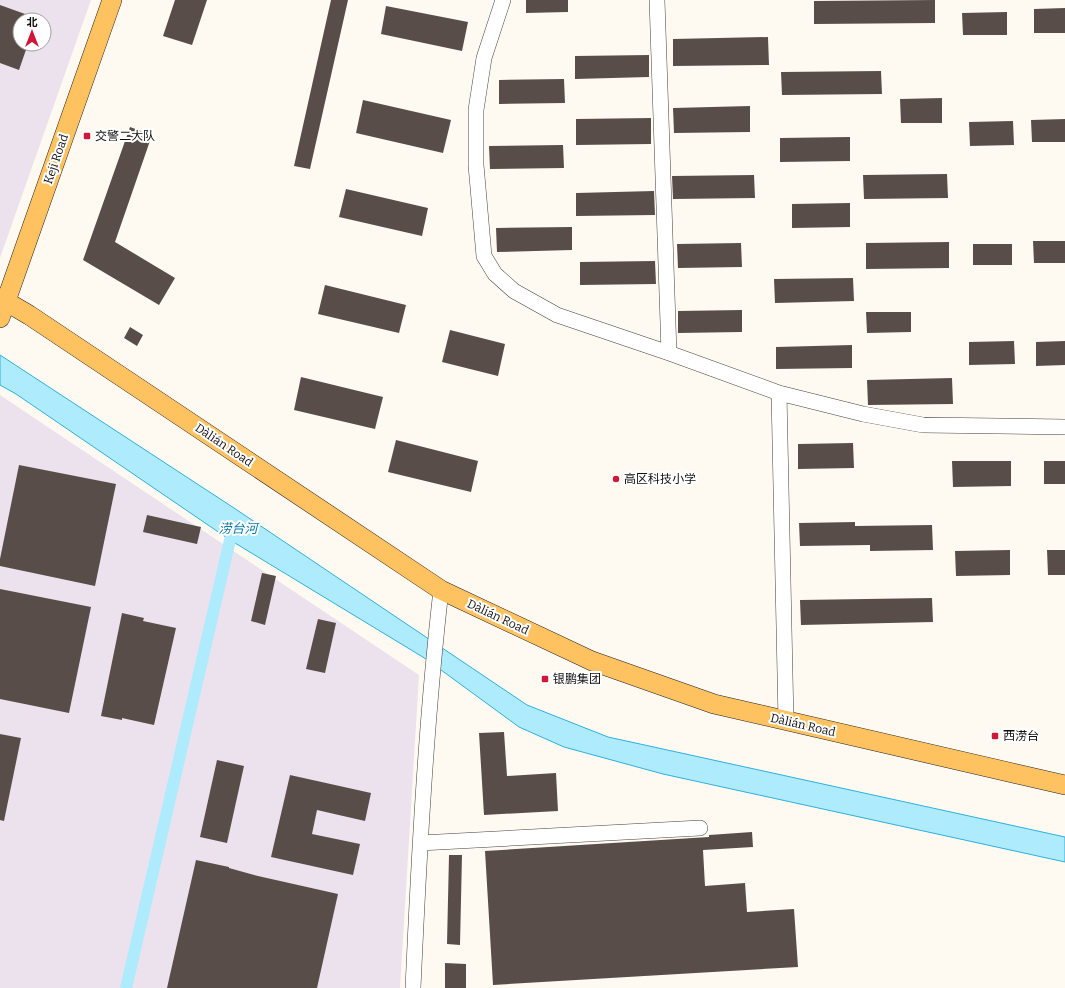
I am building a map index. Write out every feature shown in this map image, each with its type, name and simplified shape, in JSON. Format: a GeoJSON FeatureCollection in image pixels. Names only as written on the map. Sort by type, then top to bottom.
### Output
{"type":"FeatureCollection","features":[{"type":"Feature","properties":{"kind":"main road","name":"Keji Road"},"geometry":{"type":"LineString","coordinates":[[2,305],[112,0]]}},
{"type":"Feature","properties":{"kind":"main road","name":"Dàlián Road"},"geometry":{"type":"LineString","coordinates":[[2,305],[36,319],[440,590],[592,661],[714,704],[1065,785]]}},
{"type":"Feature","properties":{"kind":"street"},"geometry":{"type":"LineString","coordinates":[[503,0],[484,58],[476,110],[476,165],[484,256],[495,274],[514,291],[557,315],[669,353],[778,393],[863,414],[924,425],[1065,427]]}},
{"type":"Feature","properties":{"kind":"street"},"geometry":{"type":"LineString","coordinates":[[657,0],[669,353]]}},
{"type":"Feature","properties":{"kind":"street"},"geometry":{"type":"LineString","coordinates":[[778,393],[786,721]]}},
{"type":"Feature","properties":{"kind":"street"},"geometry":{"type":"LineString","coordinates":[[412,988],[420,843],[440,590]]}},
{"type":"Feature","properties":{"kind":"street"},"geometry":{"type":"LineString","coordinates":[[420,843],[700,828]]}},
{"type":"Feature","properties":{"kind":"shaded area"},"geometry":{"type":"Polygon","coordinates":[[[0,0],[91,0],[0,258],[0,0]]]}},
{"type":"Feature","properties":{"kind":"shaded area"},"geometry":{"type":"Polygon","coordinates":[[[0,395],[419,675],[400,988],[0,988],[0,395]]]}},
{"type":"Feature","properties":{"kind":"water","name":"涝台河"},"geometry":{"type":"Polygon","coordinates":[[[0,355],[234,508],[527,705],[608,737],[1065,837],[1065,862],[663,774],[564,747],[519,727],[426,659],[230,540],[16,394],[0,385],[0,355]]]}},
{"type":"Feature","properties":{"kind":"building"},"geometry":{"type":"Polygon","coordinates":[[[175,0],[207,0],[192,45],[163,36],[175,0]]]}},
{"type":"Feature","properties":{"kind":"building"},"geometry":{"type":"Polygon","coordinates":[[[331,0],[348,0],[310,169],[294,166],[331,0]]]}},
{"type":"Feature","properties":{"kind":"building"},"geometry":{"type":"Polygon","coordinates":[[[526,0],[568,0],[568,12],[526,13],[526,0]]]}},
{"type":"Feature","properties":{"kind":"building"},"geometry":{"type":"Polygon","coordinates":[[[935,0],[935,23],[814,24],[814,1],[935,0]]]}},
{"type":"Feature","properties":{"kind":"building"},"geometry":{"type":"Polygon","coordinates":[[[0,5],[20,12],[12,12],[12,52],[25,52],[19,70],[0,63],[0,5]]]}},
{"type":"Feature","properties":{"kind":"building"},"geometry":{"type":"Polygon","coordinates":[[[386,6],[468,22],[462,51],[381,34],[386,6]]]}},
{"type":"Feature","properties":{"kind":"building"},"geometry":{"type":"Polygon","coordinates":[[[1065,8],[1065,33],[1034,33],[1034,9],[1065,8]]]}},
{"type":"Feature","properties":{"kind":"building"},"geometry":{"type":"Polygon","coordinates":[[[1007,12],[1007,35],[963,35],[962,13],[1007,12]]]}},
{"type":"Feature","properties":{"kind":"building"},"geometry":{"type":"Polygon","coordinates":[[[768,37],[769,65],[673,66],[673,39],[768,37]]]}},
{"type":"Feature","properties":{"kind":"building"},"geometry":{"type":"Polygon","coordinates":[[[649,55],[649,77],[575,79],[575,56],[649,55]]]}},
{"type":"Feature","properties":{"kind":"building"},"geometry":{"type":"Polygon","coordinates":[[[881,71],[882,94],[782,95],[781,72],[881,71]]]}},
{"type":"Feature","properties":{"kind":"building"},"geometry":{"type":"Polygon","coordinates":[[[564,79],[565,103],[499,104],[499,80],[564,79]]]}},
{"type":"Feature","properties":{"kind":"building"},"geometry":{"type":"Polygon","coordinates":[[[942,98],[942,123],[901,123],[900,99],[942,98]]]}},
{"type":"Feature","properties":{"kind":"building"},"geometry":{"type":"Polygon","coordinates":[[[363,100],[451,120],[443,153],[356,133],[363,100]]]}},
{"type":"Feature","properties":{"kind":"building"},"geometry":{"type":"Polygon","coordinates":[[[750,106],[750,132],[674,133],[673,108],[750,106]]]}},
{"type":"Feature","properties":{"kind":"building"},"geometry":{"type":"Polygon","coordinates":[[[651,118],[651,144],[576,145],[576,119],[651,118]]]}},
{"type":"Feature","properties":{"kind":"building"},"geometry":{"type":"Polygon","coordinates":[[[1065,119],[1065,142],[1032,142],[1031,120],[1065,119]]]}},
{"type":"Feature","properties":{"kind":"building"},"geometry":{"type":"Polygon","coordinates":[[[1013,121],[1014,145],[970,146],[969,122],[1013,121]]]}},
{"type":"Feature","properties":{"kind":"building"},"geometry":{"type":"Polygon","coordinates":[[[130,127],[152,135],[115,242],[175,278],[159,305],[83,260],[130,127]]]}},
{"type":"Feature","properties":{"kind":"building"},"geometry":{"type":"Polygon","coordinates":[[[850,137],[850,161],[780,162],[780,138],[850,137]]]}},
{"type":"Feature","properties":{"kind":"building"},"geometry":{"type":"Polygon","coordinates":[[[563,145],[564,168],[490,169],[489,146],[563,145]]]}},
{"type":"Feature","properties":{"kind":"building"},"geometry":{"type":"Polygon","coordinates":[[[947,174],[948,198],[864,199],[863,175],[947,174]]]}},
{"type":"Feature","properties":{"kind":"building"},"geometry":{"type":"Polygon","coordinates":[[[754,175],[755,198],[673,199],[672,176],[754,175]]]}},
{"type":"Feature","properties":{"kind":"building"},"geometry":{"type":"Polygon","coordinates":[[[346,189],[428,208],[422,236],[339,217],[346,189]]]}},
{"type":"Feature","properties":{"kind":"building"},"geometry":{"type":"Polygon","coordinates":[[[654,191],[655,215],[576,216],[576,193],[654,191]]]}},
{"type":"Feature","properties":{"kind":"building"},"geometry":{"type":"Polygon","coordinates":[[[850,203],[850,227],[792,228],[792,204],[850,203]]]}},
{"type":"Feature","properties":{"kind":"building"},"geometry":{"type":"Polygon","coordinates":[[[572,227],[572,250],[497,252],[496,228],[572,227]]]}},
{"type":"Feature","properties":{"kind":"building"},"geometry":{"type":"Polygon","coordinates":[[[1033,241],[1065,241],[1065,263],[1034,263],[1033,241]]]}},
{"type":"Feature","properties":{"kind":"building"},"geometry":{"type":"Polygon","coordinates":[[[949,242],[949,268],[866,269],[866,243],[949,242]]]}},
{"type":"Feature","properties":{"kind":"building"},"geometry":{"type":"Polygon","coordinates":[[[741,243],[742,267],[678,268],[677,244],[741,243]]]}},
{"type":"Feature","properties":{"kind":"building"},"geometry":{"type":"Polygon","coordinates":[[[973,244],[1012,244],[1012,265],[973,265],[973,244]]]}},
{"type":"Feature","properties":{"kind":"building"},"geometry":{"type":"Polygon","coordinates":[[[655,261],[656,284],[580,285],[580,262],[655,261]]]}},
{"type":"Feature","properties":{"kind":"building"},"geometry":{"type":"Polygon","coordinates":[[[853,278],[854,301],[775,303],[774,279],[853,278]]]}},
{"type":"Feature","properties":{"kind":"building"},"geometry":{"type":"Polygon","coordinates":[[[325,285],[406,305],[399,333],[318,314],[325,285]]]}},
{"type":"Feature","properties":{"kind":"building"},"geometry":{"type":"Polygon","coordinates":[[[742,310],[742,332],[678,333],[678,311],[742,310]]]}},
{"type":"Feature","properties":{"kind":"building"},"geometry":{"type":"Polygon","coordinates":[[[866,312],[911,312],[911,332],[867,333],[866,312]]]}},
{"type":"Feature","properties":{"kind":"building"},"geometry":{"type":"Polygon","coordinates":[[[130,327],[143,335],[137,346],[124,338],[130,327]]]}},
{"type":"Feature","properties":{"kind":"building"},"geometry":{"type":"Polygon","coordinates":[[[450,330],[505,344],[498,376],[442,362],[450,330]]]}},
{"type":"Feature","properties":{"kind":"building"},"geometry":{"type":"Polygon","coordinates":[[[1014,341],[1015,364],[969,365],[969,342],[1014,341]]]}},
{"type":"Feature","properties":{"kind":"building"},"geometry":{"type":"Polygon","coordinates":[[[1065,341],[1065,365],[1036,366],[1036,342],[1065,341]]]}},
{"type":"Feature","properties":{"kind":"building"},"geometry":{"type":"Polygon","coordinates":[[[852,345],[852,368],[776,369],[776,347],[852,345]]]}},
{"type":"Feature","properties":{"kind":"building"},"geometry":{"type":"Polygon","coordinates":[[[301,377],[383,397],[375,429],[294,410],[301,377]]]}},
{"type":"Feature","properties":{"kind":"building"},"geometry":{"type":"Polygon","coordinates":[[[952,378],[953,404],[868,405],[867,380],[952,378]]]}},
{"type":"Feature","properties":{"kind":"building"},"geometry":{"type":"Polygon","coordinates":[[[396,440],[478,461],[471,492],[388,472],[396,440]]]}},
{"type":"Feature","properties":{"kind":"building"},"geometry":{"type":"Polygon","coordinates":[[[853,443],[854,468],[798,469],[798,444],[853,443]]]}},
{"type":"Feature","properties":{"kind":"building"},"geometry":{"type":"Polygon","coordinates":[[[952,461],[1011,461],[1011,486],[953,487],[952,461]]]}},
{"type":"Feature","properties":{"kind":"building"},"geometry":{"type":"Polygon","coordinates":[[[1044,461],[1065,461],[1065,484],[1044,484],[1044,461]]]}},
{"type":"Feature","properties":{"kind":"building"},"geometry":{"type":"Polygon","coordinates":[[[19,465],[116,484],[95,586],[0,566],[0,559],[19,465]]]}},
{"type":"Feature","properties":{"kind":"building"},"geometry":{"type":"Polygon","coordinates":[[[147,515],[201,527],[197,544],[143,532],[147,515]]]}},
{"type":"Feature","properties":{"kind":"building"},"geometry":{"type":"Polygon","coordinates":[[[855,522],[855,526],[932,525],[933,550],[870,551],[870,545],[800,546],[799,523],[855,522]]]}},
{"type":"Feature","properties":{"kind":"building"},"geometry":{"type":"Polygon","coordinates":[[[1010,550],[1010,575],[956,576],[955,551],[1010,550]]]}},
{"type":"Feature","properties":{"kind":"building"},"geometry":{"type":"Polygon","coordinates":[[[1047,550],[1065,550],[1065,575],[1048,575],[1047,550]]]}},
{"type":"Feature","properties":{"kind":"building"},"geometry":{"type":"Polygon","coordinates":[[[262,573],[276,576],[265,625],[251,621],[262,573]]]}},
{"type":"Feature","properties":{"kind":"building"},"geometry":{"type":"Polygon","coordinates":[[[0,589],[91,607],[69,713],[0,699],[0,589]]]}},
{"type":"Feature","properties":{"kind":"building"},"geometry":{"type":"Polygon","coordinates":[[[932,598],[933,622],[801,625],[800,600],[932,598]]]}},
{"type":"Feature","properties":{"kind":"building"},"geometry":{"type":"Polygon","coordinates":[[[122,613],[144,618],[143,621],[176,628],[154,725],[122,718],[122,720],[101,716],[122,613]]]}},
{"type":"Feature","properties":{"kind":"building"},"geometry":{"type":"Polygon","coordinates":[[[318,619],[336,623],[325,673],[306,669],[318,619]]]}},
{"type":"Feature","properties":{"kind":"building"},"geometry":{"type":"Polygon","coordinates":[[[504,732],[507,776],[556,773],[558,811],[484,815],[479,733],[504,732]]]}},
{"type":"Feature","properties":{"kind":"building"},"geometry":{"type":"Polygon","coordinates":[[[0,734],[21,738],[4,821],[0,820],[0,734]]]}},
{"type":"Feature","properties":{"kind":"building"},"geometry":{"type":"Polygon","coordinates":[[[217,760],[244,766],[227,843],[200,837],[217,760]]]}},
{"type":"Feature","properties":{"kind":"building"},"geometry":{"type":"Polygon","coordinates":[[[290,775],[371,793],[365,821],[317,810],[312,834],[360,844],[353,875],[271,857],[290,775]]]}},
{"type":"Feature","properties":{"kind":"building"},"geometry":{"type":"Polygon","coordinates":[[[752,832],[753,847],[703,850],[705,886],[745,883],[747,912],[794,909],[798,967],[493,985],[485,851],[709,837],[709,835],[752,832]]]}},
{"type":"Feature","properties":{"kind":"building"},"geometry":{"type":"Polygon","coordinates":[[[449,855],[462,855],[460,945],[447,944],[449,855]]]}},
{"type":"Feature","properties":{"kind":"building"},"geometry":{"type":"Polygon","coordinates":[[[196,860],[338,894],[317,988],[167,988],[196,860]]]}},
{"type":"Feature","properties":{"kind":"building"},"geometry":{"type":"Polygon","coordinates":[[[445,963],[466,964],[466,988],[445,988],[445,963]]]}},
{"type":"Feature","properties":{"kind":"waterway"},"geometry":{"type":"LineString","coordinates":[[126,988],[230,540]]}},
{"type":"Feature","properties":{"kind":"place","name":"交警二大队"},"geometry":{"type":"Point","coordinates":[87,136]}},
{"type":"Feature","properties":{"kind":"place","name":"高区科技小学"},"geometry":{"type":"Point","coordinates":[616,479]}},
{"type":"Feature","properties":{"kind":"place","name":"银鹏集团"},"geometry":{"type":"Point","coordinates":[545,679]}},
{"type":"Feature","properties":{"kind":"place","name":"西涝台"},"geometry":{"type":"Point","coordinates":[995,736]}}]}
